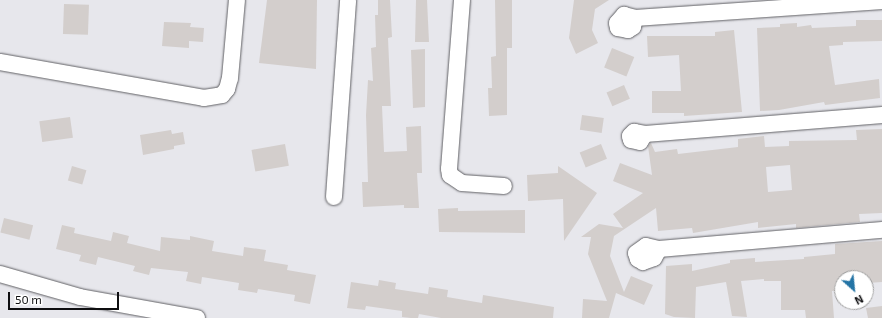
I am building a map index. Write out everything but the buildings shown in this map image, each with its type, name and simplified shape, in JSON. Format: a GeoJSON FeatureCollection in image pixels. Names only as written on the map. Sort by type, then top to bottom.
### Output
{"type":"FeatureCollection","features":[{"type":"Feature","properties":{"kind":"street"},"geometry":{"type":"LineString","coordinates":[[0,62],[204,98],[222,95],[227,89],[230,78],[237,0]]}},
{"type":"Feature","properties":{"kind":"street"},"geometry":{"type":"LineString","coordinates":[[334,197],[348,0]]}},
{"type":"Feature","properties":{"kind":"street"},"geometry":{"type":"LineString","coordinates":[[462,0],[448,169],[450,176],[462,183],[504,186]]}},
{"type":"Feature","properties":{"kind":"street"},"geometry":{"type":"LineString","coordinates":[[634,18],[882,1]]}},
{"type":"Feature","properties":{"kind":"street"},"geometry":{"type":"LineString","coordinates":[[645,134],[882,115]]}},
{"type":"Feature","properties":{"kind":"street"},"geometry":{"type":"LineString","coordinates":[[659,249],[882,230]]}},
{"type":"Feature","properties":{"kind":"street"},"geometry":{"type":"LineString","coordinates":[[0,274],[133,313],[197,318]]}}]}
